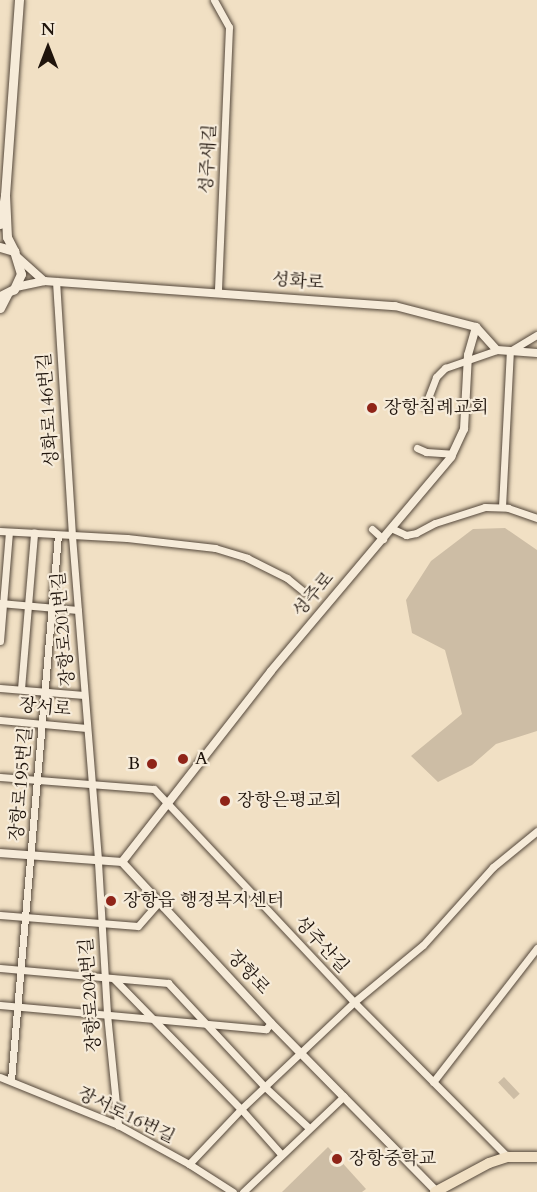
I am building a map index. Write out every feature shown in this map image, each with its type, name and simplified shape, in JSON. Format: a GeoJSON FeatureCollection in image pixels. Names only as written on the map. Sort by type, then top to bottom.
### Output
{"type":"FeatureCollection","features":[{"type":"Feature","properties":{"kind":"main road"},"geometry":{"type":"LineString","coordinates":[[0,224],[5,195],[19,0]]}},
{"type":"Feature","properties":{"kind":"main road"},"geometry":{"type":"LineString","coordinates":[[0,308],[4,295],[16,287],[21,274],[16,254],[7,237],[5,195]]}},
{"type":"Feature","properties":{"kind":"main road"},"geometry":{"type":"LineString","coordinates":[[0,247],[16,254]]}},
{"type":"Feature","properties":{"kind":"main road"},"geometry":{"type":"LineString","coordinates":[[436,1192],[480,1167],[508,1157],[537,1157]]}},
{"type":"Feature","properties":{"kind":"street","name":"성주새길"},"geometry":{"type":"LineString","coordinates":[[214,0],[230,27],[218,293]]}},
{"type":"Feature","properties":{"kind":"street"},"geometry":{"type":"LineString","coordinates":[[16,254],[44,281]]}},
{"type":"Feature","properties":{"kind":"street","name":"성화로"},"geometry":{"type":"LineString","coordinates":[[16,287],[56,281],[395,306],[476,327]]}},
{"type":"Feature","properties":{"kind":"street","name":"성화로146번길"},"geometry":{"type":"LineString","coordinates":[[56,281],[72,536]]}},
{"type":"Feature","properties":{"kind":"street"},"geometry":{"type":"LineString","coordinates":[[476,327],[497,350]]}},
{"type":"Feature","properties":{"kind":"street","name":"성주로"},"geometry":{"type":"LineString","coordinates":[[122,862],[271,671],[452,454],[464,429],[468,361],[476,327]]}},
{"type":"Feature","properties":{"kind":"street"},"geometry":{"type":"LineString","coordinates":[[510,351],[537,335]]}},
{"type":"Feature","properties":{"kind":"street"},"geometry":{"type":"LineString","coordinates":[[425,406],[436,377],[445,368],[497,350],[537,353]]}},
{"type":"Feature","properties":{"kind":"street"},"geometry":{"type":"LineString","coordinates":[[502,507],[510,351]]}},
{"type":"Feature","properties":{"kind":"street"},"geometry":{"type":"LineString","coordinates":[[417,448],[426,452],[452,454]]}},
{"type":"Feature","properties":{"kind":"street"},"geometry":{"type":"LineString","coordinates":[[391,528],[406,535],[416,533],[435,523],[485,507],[502,507],[537,518]]}},
{"type":"Feature","properties":{"kind":"street"},"geometry":{"type":"LineString","coordinates":[[372,529],[383,539]]}},
{"type":"Feature","properties":{"kind":"street"},"geometry":{"type":"LineString","coordinates":[[0,531],[128,538],[215,548],[255,562],[287,578],[304,592]]}},
{"type":"Feature","properties":{"kind":"street"},"geometry":{"type":"LineString","coordinates":[[0,641],[9,532]]}},
{"type":"Feature","properties":{"kind":"street"},"geometry":{"type":"LineString","coordinates":[[21,689],[34,534]]}},
{"type":"Feature","properties":{"kind":"street","name":"장항로195번길"},"geometry":{"type":"LineString","coordinates":[[11,1080],[58,535]]}},
{"type":"Feature","properties":{"kind":"street","name":"장항로201번길"},"geometry":{"type":"LineString","coordinates":[[72,536],[98,862]]}},
{"type":"Feature","properties":{"kind":"street"},"geometry":{"type":"LineString","coordinates":[[2,603],[78,610]]}},
{"type":"Feature","properties":{"kind":"street"},"geometry":{"type":"LineString","coordinates":[[0,688],[84,695]]}},
{"type":"Feature","properties":{"kind":"street","name":"장서로"},"geometry":{"type":"LineString","coordinates":[[0,720],[87,728]]}},
{"type":"Feature","properties":{"kind":"street","name":"성주산길"},"geometry":{"type":"LineString","coordinates":[[0,777],[154,789],[169,802],[354,1002],[508,1157]]}},
{"type":"Feature","properties":{"kind":"street"},"geometry":{"type":"LineString","coordinates":[[189,1164],[242,1109],[354,1002],[423,945],[487,873],[537,831]]}},
{"type":"Feature","properties":{"kind":"street"},"geometry":{"type":"LineString","coordinates":[[0,853],[122,862]]}},
{"type":"Feature","properties":{"kind":"street","name":"장항로204번길"},"geometry":{"type":"LineString","coordinates":[[98,862],[101,924],[110,978],[107,1014],[118,1125]]}},
{"type":"Feature","properties":{"kind":"street","name":"장항로"},"geometry":{"type":"LineString","coordinates":[[122,862],[271,1023],[436,1192]]}},
{"type":"Feature","properties":{"kind":"street"},"geometry":{"type":"LineString","coordinates":[[0,915],[138,926],[159,902]]}},
{"type":"Feature","properties":{"kind":"street"},"geometry":{"type":"LineString","coordinates":[[433,1082],[537,948]]}},
{"type":"Feature","properties":{"kind":"street"},"geometry":{"type":"LineString","coordinates":[[0,968],[168,982],[265,1087],[309,1128]]}},
{"type":"Feature","properties":{"kind":"street"},"geometry":{"type":"LineString","coordinates":[[110,978],[212,1078],[281,1154]]}},
{"type":"Feature","properties":{"kind":"street"},"geometry":{"type":"LineString","coordinates":[[0,1005],[266,1029],[271,1023]]}},
{"type":"Feature","properties":{"kind":"street","name":"장서로16번길"},"geometry":{"type":"LineString","coordinates":[[0,1077],[118,1125],[189,1164],[233,1192]]}},
{"type":"Feature","properties":{"kind":"street"},"geometry":{"type":"LineString","coordinates":[[243,1192],[344,1096]]}},
{"type":"Feature","properties":{"kind":"shaded area"},"geometry":{"type":"Polygon","coordinates":[[[505,528],[537,550],[537,731],[496,744],[472,765],[438,782],[411,756],[462,714],[445,650],[412,633],[406,600],[431,561],[473,529],[505,528]]]}},
{"type":"Feature","properties":{"kind":"shaded area"},"geometry":{"type":"Polygon","coordinates":[[[504,1077],[520,1094],[514,1099],[498,1082],[504,1077]]]}},
{"type":"Feature","properties":{"kind":"shaded area"},"geometry":{"type":"Polygon","coordinates":[[[328,1147],[366,1189],[362,1192],[282,1192],[328,1147]]]}},
{"type":"Feature","properties":{"kind":"place","name":"장항침례교회"},"geometry":{"type":"Point","coordinates":[372,408]}},
{"type":"Feature","properties":{"kind":"place","name":"A"},"geometry":{"type":"Point","coordinates":[183,759]}},
{"type":"Feature","properties":{"kind":"place","name":"B"},"geometry":{"type":"Point","coordinates":[152,764]}},
{"type":"Feature","properties":{"kind":"place","name":"장항은평교회"},"geometry":{"type":"Point","coordinates":[225,801]}},
{"type":"Feature","properties":{"kind":"place","name":"장항읍 행정복지센터"},"geometry":{"type":"Point","coordinates":[111,901]}},
{"type":"Feature","properties":{"kind":"place","name":"장항중학교"},"geometry":{"type":"Point","coordinates":[337,1159]}}]}
